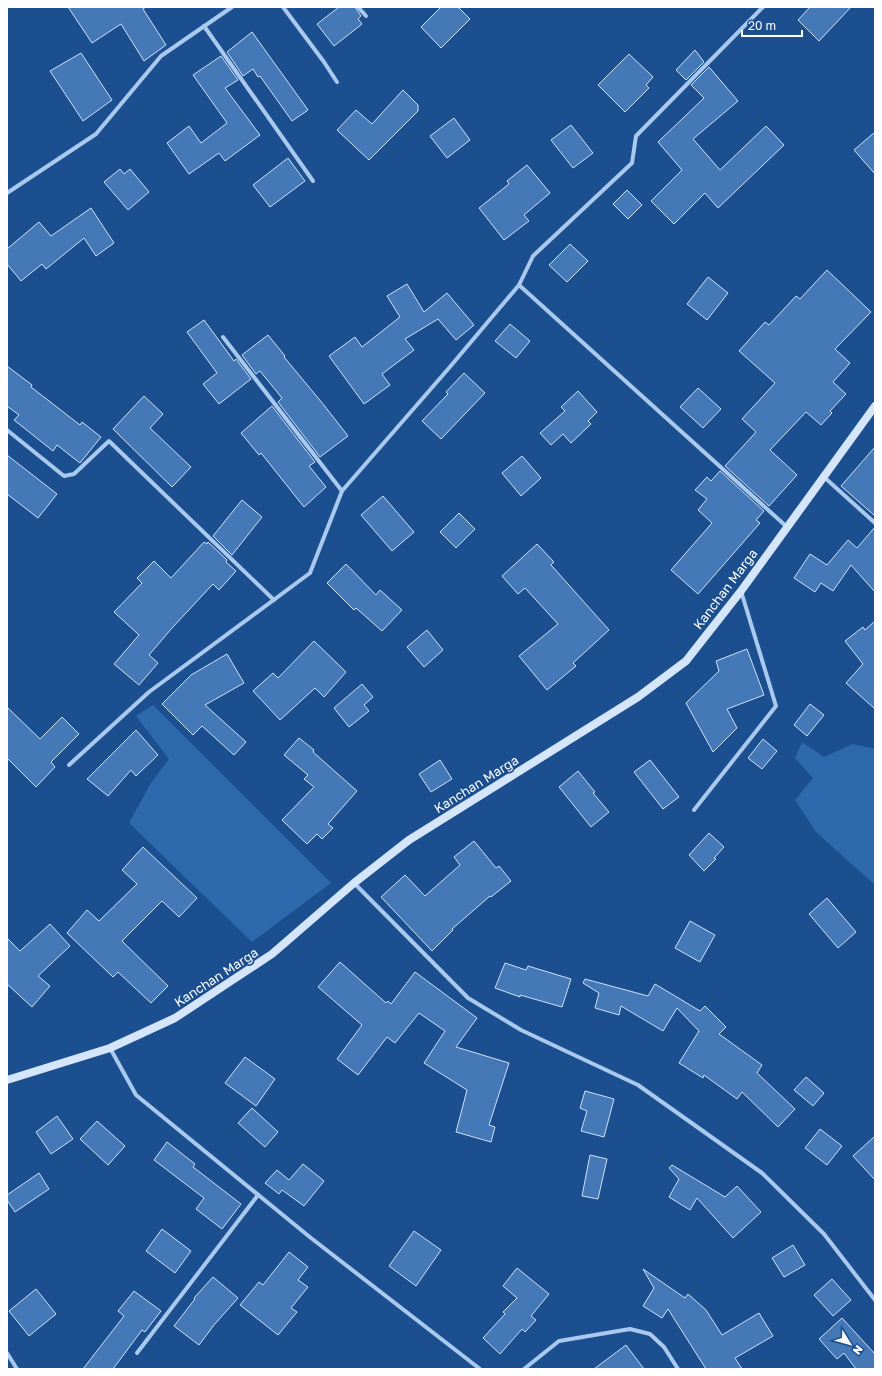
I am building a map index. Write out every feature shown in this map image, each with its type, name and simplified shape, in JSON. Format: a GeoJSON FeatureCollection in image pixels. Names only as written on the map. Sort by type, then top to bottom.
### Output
{"type":"FeatureCollection","features":[{"type":"Feature","properties":{"kind":"main road","name":"Kanchan Marga"},"geometry":{"type":"LineString","coordinates":[[7,1080],[110,1048],[175,1018],[272,954],[354,883],[409,840],[638,697],[686,661],[741,591],[875,406]]}},
{"type":"Feature","properties":{"kind":"street"},"geometry":{"type":"LineString","coordinates":[[7,193],[96,134],[161,56],[232,7]]}},
{"type":"Feature","properties":{"kind":"street"},"geometry":{"type":"LineString","coordinates":[[283,7],[337,82]]}},
{"type":"Feature","properties":{"kind":"street"},"geometry":{"type":"LineString","coordinates":[[358,7],[366,16]]}},
{"type":"Feature","properties":{"kind":"street"},"geometry":{"type":"LineString","coordinates":[[69,765],[149,692],[310,573],[342,490],[449,368],[519,285],[533,256],[632,163],[636,136],[763,7]]}},
{"type":"Feature","properties":{"kind":"street"},"geometry":{"type":"LineString","coordinates":[[204,26],[313,181]]}},
{"type":"Feature","properties":{"kind":"street"},"geometry":{"type":"LineString","coordinates":[[519,285],[787,527]]}},
{"type":"Feature","properties":{"kind":"street"},"geometry":{"type":"LineString","coordinates":[[223,337],[342,490]]}},
{"type":"Feature","properties":{"kind":"street"},"geometry":{"type":"LineString","coordinates":[[7,430],[64,476],[74,474],[109,442],[274,600]]}},
{"type":"Feature","properties":{"kind":"street"},"geometry":{"type":"LineString","coordinates":[[824,477],[875,523]]}},
{"type":"Feature","properties":{"kind":"street"},"geometry":{"type":"LineString","coordinates":[[694,810],[776,706],[741,591]]}},
{"type":"Feature","properties":{"kind":"street"},"geometry":{"type":"LineString","coordinates":[[354,883],[468,998],[521,1030],[638,1085],[762,1173],[824,1234],[875,1300]]}},
{"type":"Feature","properties":{"kind":"street"},"geometry":{"type":"LineString","coordinates":[[110,1048],[136,1095],[311,1238],[480,1369]]}},
{"type":"Feature","properties":{"kind":"street"},"geometry":{"type":"LineString","coordinates":[[137,1353],[258,1195]]}},
{"type":"Feature","properties":{"kind":"street"},"geometry":{"type":"LineString","coordinates":[[524,1369],[559,1341],[630,1329],[650,1334],[664,1347],[678,1369]]}},
{"type":"Feature","properties":{"kind":"street"},"geometry":{"type":"LineString","coordinates":[[7,1353],[17,1369]]}},
{"type":"Feature","properties":{"kind":"shaded area"},"geometry":{"type":"Polygon","coordinates":[[[153,705],[331,883],[252,942],[129,823],[151,783],[169,759],[136,716],[153,705]]]}},
{"type":"Feature","properties":{"kind":"shaded area"},"geometry":{"type":"Polygon","coordinates":[[[802,742],[824,757],[853,744],[875,749],[875,885],[816,832],[795,800],[813,778],[795,758],[802,742]]]}},
{"type":"Feature","properties":{"kind":"building"},"geometry":{"type":"Polygon","coordinates":[[[68,7],[146,7],[143,9],[166,45],[144,61],[121,24],[92,43],[68,7]]]}},
{"type":"Feature","properties":{"kind":"building"},"geometry":{"type":"Polygon","coordinates":[[[339,7],[355,7],[361,16],[358,19],[362,24],[334,46],[317,24],[339,7]]]}},
{"type":"Feature","properties":{"kind":"building"},"geometry":{"type":"Polygon","coordinates":[[[441,7],[458,7],[470,19],[441,48],[421,27],[441,7]]]}},
{"type":"Feature","properties":{"kind":"building"},"geometry":{"type":"Polygon","coordinates":[[[810,7],[851,7],[819,41],[798,20],[810,7]]]}},
{"type":"Feature","properties":{"kind":"building"},"geometry":{"type":"Polygon","coordinates":[[[252,32],[308,110],[292,121],[260,76],[258,77],[253,69],[243,76],[227,52],[252,32]]]}},
{"type":"Feature","properties":{"kind":"building"},"geometry":{"type":"Polygon","coordinates":[[[695,50],[704,62],[686,80],[676,70],[695,50]]]}},
{"type":"Feature","properties":{"kind":"building"},"geometry":{"type":"Polygon","coordinates":[[[81,53],[112,100],[83,121],[50,71],[81,53]]]}},
{"type":"Feature","properties":{"kind":"building"},"geometry":{"type":"Polygon","coordinates":[[[629,54],[653,77],[646,85],[649,88],[625,112],[598,85],[629,54]]]}},
{"type":"Feature","properties":{"kind":"building"},"geometry":{"type":"Polygon","coordinates":[[[221,56],[238,80],[225,88],[260,135],[225,161],[219,153],[189,174],[167,143],[189,126],[201,143],[227,123],[193,75],[221,56]]]}},
{"type":"Feature","properties":{"kind":"building"},"geometry":{"type":"Polygon","coordinates":[[[709,67],[738,101],[693,139],[720,170],[766,126],[784,145],[718,208],[705,193],[674,224],[651,201],[682,170],[658,142],[704,98],[691,85],[709,67]]]}},
{"type":"Feature","properties":{"kind":"building"},"geometry":{"type":"Polygon","coordinates":[[[403,90],[418,105],[418,111],[369,160],[337,130],[356,110],[372,124],[403,90]]]}},
{"type":"Feature","properties":{"kind":"building"},"geometry":{"type":"Polygon","coordinates":[[[454,118],[470,140],[447,158],[430,136],[454,118]]]}},
{"type":"Feature","properties":{"kind":"building"},"geometry":{"type":"Polygon","coordinates":[[[571,125],[593,153],[573,168],[551,140],[571,125]]]}},
{"type":"Feature","properties":{"kind":"building"},"geometry":{"type":"Polygon","coordinates":[[[875,132],[875,174],[854,150],[875,132]]]}},
{"type":"Feature","properties":{"kind":"building"},"geometry":{"type":"Polygon","coordinates":[[[288,158],[305,181],[270,207],[253,185],[288,158]]]}},
{"type":"Feature","properties":{"kind":"building"},"geometry":{"type":"Polygon","coordinates":[[[527,165],[550,193],[524,215],[529,221],[504,240],[479,208],[509,184],[507,181],[527,165]]]}},
{"type":"Feature","properties":{"kind":"building"},"geometry":{"type":"Polygon","coordinates":[[[120,169],[124,174],[130,169],[149,192],[128,210],[104,182],[120,169]]]}},
{"type":"Feature","properties":{"kind":"building"},"geometry":{"type":"Polygon","coordinates":[[[627,190],[642,205],[628,219],[613,204],[627,190]]]}},
{"type":"Feature","properties":{"kind":"building"},"geometry":{"type":"Polygon","coordinates":[[[91,208],[114,243],[96,256],[84,238],[46,269],[42,264],[21,281],[7,264],[7,249],[39,222],[51,236],[91,208]]]}},
{"type":"Feature","properties":{"kind":"building"},"geometry":{"type":"Polygon","coordinates":[[[570,244],[588,261],[567,282],[549,265],[570,244]]]}},
{"type":"Feature","properties":{"kind":"building"},"geometry":{"type":"Polygon","coordinates":[[[827,270],[871,312],[835,349],[850,363],[833,382],[846,394],[830,411],[832,413],[821,425],[806,412],[770,450],[797,475],[769,506],[725,466],[756,432],[742,419],[775,383],[739,351],[765,322],[769,325],[796,296],[800,299],[827,270]]]}},
{"type":"Feature","properties":{"kind":"building"},"geometry":{"type":"Polygon","coordinates":[[[708,277],[728,293],[707,320],[687,304],[708,277]]]}},
{"type":"Feature","properties":{"kind":"building"},"geometry":{"type":"Polygon","coordinates":[[[407,284],[424,312],[447,293],[474,325],[456,340],[438,319],[405,339],[414,350],[382,374],[390,385],[364,404],[329,356],[355,337],[362,347],[400,317],[387,296],[407,284]]]}},
{"type":"Feature","properties":{"kind":"building"},"geometry":{"type":"Polygon","coordinates":[[[204,320],[234,361],[236,359],[251,379],[219,404],[203,384],[217,373],[187,332],[204,320]]]}},
{"type":"Feature","properties":{"kind":"building"},"geometry":{"type":"Polygon","coordinates":[[[510,324],[530,341],[516,358],[495,341],[510,324]]]}},
{"type":"Feature","properties":{"kind":"building"},"geometry":{"type":"Polygon","coordinates":[[[268,335],[348,436],[320,457],[278,402],[282,398],[260,371],[256,374],[242,355],[268,335]]]}},
{"type":"Feature","properties":{"kind":"building"},"geometry":{"type":"Polygon","coordinates":[[[7,366],[32,385],[31,387],[80,425],[82,422],[101,437],[80,463],[57,445],[53,451],[14,420],[19,415],[7,406],[7,366]]]}},
{"type":"Feature","properties":{"kind":"building"},"geometry":{"type":"Polygon","coordinates":[[[464,373],[485,393],[441,439],[422,421],[448,394],[446,392],[464,373]]]}},
{"type":"Feature","properties":{"kind":"building"},"geometry":{"type":"Polygon","coordinates":[[[698,388],[721,409],[703,428],[680,407],[698,388]]]}},
{"type":"Feature","properties":{"kind":"building"},"geometry":{"type":"Polygon","coordinates":[[[578,391],[597,412],[588,421],[591,424],[571,443],[563,434],[551,445],[540,433],[565,411],[561,407],[578,391]]]}},
{"type":"Feature","properties":{"kind":"building"},"geometry":{"type":"Polygon","coordinates":[[[144,396],[163,414],[150,428],[191,467],[172,487],[113,429],[144,396]]]}},
{"type":"Feature","properties":{"kind":"building"},"geometry":{"type":"Polygon","coordinates":[[[272,406],[315,462],[309,466],[326,487],[304,507],[261,453],[259,455],[241,433],[272,406]]]}},
{"type":"Feature","properties":{"kind":"building"},"geometry":{"type":"Polygon","coordinates":[[[875,447],[875,516],[841,486],[875,447]]]}},
{"type":"Feature","properties":{"kind":"building"},"geometry":{"type":"Polygon","coordinates":[[[7,455],[57,494],[38,518],[7,494],[7,455]]]}},
{"type":"Feature","properties":{"kind":"building"},"geometry":{"type":"Polygon","coordinates":[[[522,456],[541,478],[521,496],[502,473],[522,456]]]}},
{"type":"Feature","properties":{"kind":"building"},"geometry":{"type":"Polygon","coordinates":[[[720,471],[764,511],[756,520],[760,523],[698,594],[671,570],[712,523],[698,510],[707,499],[695,490],[707,477],[711,481],[720,471]]]}},
{"type":"Feature","properties":{"kind":"building"},"geometry":{"type":"Polygon","coordinates":[[[383,496],[414,532],[392,551],[361,515],[383,496]]]}},
{"type":"Feature","properties":{"kind":"building"},"geometry":{"type":"Polygon","coordinates":[[[242,500],[262,517],[232,555],[213,536],[242,500]]]}},
{"type":"Feature","properties":{"kind":"building"},"geometry":{"type":"Polygon","coordinates":[[[459,513],[475,529],[456,548],[440,532],[459,513]]]}},
{"type":"Feature","properties":{"kind":"building"},"geometry":{"type":"Polygon","coordinates":[[[875,527],[875,592],[851,565],[833,591],[821,583],[815,592],[794,578],[810,554],[827,565],[848,540],[857,548],[875,527]]]}},
{"type":"Feature","properties":{"kind":"building"},"geometry":{"type":"Polygon","coordinates":[[[204,542],[207,544],[208,542],[236,571],[219,590],[213,584],[149,655],[158,663],[139,685],[114,664],[139,635],[114,612],[142,583],[137,578],[154,561],[171,578],[204,542]]]}},
{"type":"Feature","properties":{"kind":"building"},"geometry":{"type":"Polygon","coordinates":[[[537,544],[554,562],[551,565],[609,630],[573,663],[576,666],[547,690],[519,656],[558,624],[525,588],[518,594],[502,576],[537,544]]]}},
{"type":"Feature","properties":{"kind":"building"},"geometry":{"type":"Polygon","coordinates":[[[346,564],[376,595],[380,590],[402,610],[382,631],[356,608],[354,610],[327,583],[346,564]]]}},
{"type":"Feature","properties":{"kind":"building"},"geometry":{"type":"Polygon","coordinates":[[[875,621],[875,709],[846,683],[863,664],[845,641],[863,627],[865,630],[875,621]]]}},
{"type":"Feature","properties":{"kind":"building"},"geometry":{"type":"Polygon","coordinates":[[[427,630],[443,650],[424,667],[407,647],[427,630]]]}},
{"type":"Feature","properties":{"kind":"building"},"geometry":{"type":"Polygon","coordinates":[[[314,641],[346,672],[324,697],[315,688],[280,720],[253,691],[273,673],[278,678],[314,641]]]}},
{"type":"Feature","properties":{"kind":"building"},"geometry":{"type":"Polygon","coordinates":[[[747,649],[764,695],[727,709],[737,728],[713,752],[686,703],[719,671],[716,661],[747,649]]]}},
{"type":"Feature","properties":{"kind":"building"},"geometry":{"type":"Polygon","coordinates":[[[227,654],[244,683],[205,705],[246,742],[234,755],[202,726],[193,735],[162,704],[191,675],[227,654]]]}},
{"type":"Feature","properties":{"kind":"building"},"geometry":{"type":"Polygon","coordinates":[[[362,684],[373,697],[364,705],[369,711],[349,727],[334,708],[362,684]]]}},
{"type":"Feature","properties":{"kind":"building"},"geometry":{"type":"Polygon","coordinates":[[[810,704],[824,715],[807,736],[794,725],[810,704]]]}},
{"type":"Feature","properties":{"kind":"building"},"geometry":{"type":"Polygon","coordinates":[[[7,707],[40,739],[62,717],[79,734],[51,762],[55,767],[36,787],[7,758],[7,707]]]}},
{"type":"Feature","properties":{"kind":"building"},"geometry":{"type":"Polygon","coordinates":[[[136,730],[158,755],[136,776],[131,770],[108,796],[87,779],[136,730]]]}},
{"type":"Feature","properties":{"kind":"building"},"geometry":{"type":"Polygon","coordinates":[[[299,738],[314,750],[313,752],[357,791],[328,824],[333,828],[322,839],[317,834],[307,844],[282,820],[314,787],[304,779],[308,775],[284,755],[299,738]]]}},
{"type":"Feature","properties":{"kind":"building"},"geometry":{"type":"Polygon","coordinates":[[[763,739],[777,751],[762,769],[748,758],[763,739]]]}},
{"type":"Feature","properties":{"kind":"building"},"geometry":{"type":"Polygon","coordinates":[[[440,760],[452,779],[431,792],[419,774],[440,760]]]}},
{"type":"Feature","properties":{"kind":"building"},"geometry":{"type":"Polygon","coordinates":[[[650,760],[679,797],[663,809],[634,772],[650,760]]]}},
{"type":"Feature","properties":{"kind":"building"},"geometry":{"type":"Polygon","coordinates":[[[578,771],[595,792],[593,793],[609,812],[591,827],[559,787],[578,771]]]}},
{"type":"Feature","properties":{"kind":"building"},"geometry":{"type":"Polygon","coordinates":[[[709,833],[724,847],[714,858],[716,859],[704,871],[689,855],[709,833]]]}},
{"type":"Feature","properties":{"kind":"building"},"geometry":{"type":"Polygon","coordinates":[[[474,841],[496,868],[499,866],[511,881],[491,897],[490,896],[452,929],[453,930],[432,951],[381,897],[405,875],[425,896],[460,865],[454,857],[474,841]]]}},
{"type":"Feature","properties":{"kind":"building"},"geometry":{"type":"Polygon","coordinates":[[[143,847],[197,898],[179,917],[162,901],[122,941],[168,986],[151,1003],[118,972],[113,977],[67,933],[87,910],[99,921],[137,884],[122,870],[143,847]]]}},
{"type":"Feature","properties":{"kind":"building"},"geometry":{"type":"Polygon","coordinates":[[[827,898],[856,932],[838,948],[809,914],[827,898]]]}},
{"type":"Feature","properties":{"kind":"building"},"geometry":{"type":"Polygon","coordinates":[[[690,921],[715,935],[700,962],[675,948],[690,921]]]}},
{"type":"Feature","properties":{"kind":"building"},"geometry":{"type":"Polygon","coordinates":[[[50,924],[70,946],[38,976],[50,986],[32,1007],[7,984],[7,938],[20,951],[50,924]]]}},
{"type":"Feature","properties":{"kind":"building"},"geometry":{"type":"Polygon","coordinates":[[[340,962],[386,1003],[388,1001],[391,1004],[415,972],[477,1018],[456,1047],[509,1063],[489,1125],[495,1127],[491,1142],[456,1132],[467,1090],[424,1063],[445,1031],[419,1013],[395,1043],[387,1037],[358,1075],[337,1059],[362,1025],[318,987],[340,962]]]}},
{"type":"Feature","properties":{"kind":"building"},"geometry":{"type":"Polygon","coordinates":[[[505,963],[526,970],[528,966],[571,979],[562,1007],[520,995],[520,997],[495,988],[505,963]]]}},
{"type":"Feature","properties":{"kind":"building"},"geometry":{"type":"Polygon","coordinates":[[[585,979],[648,996],[655,984],[700,1011],[705,1006],[726,1027],[719,1034],[762,1065],[757,1073],[795,1109],[778,1127],[742,1092],[737,1099],[704,1075],[703,1078],[679,1063],[699,1031],[677,1008],[663,1031],[621,1006],[619,1015],[595,1008],[599,993],[583,983],[585,979]]]}},
{"type":"Feature","properties":{"kind":"building"},"geometry":{"type":"Polygon","coordinates":[[[245,1057],[275,1079],[256,1106],[225,1083],[245,1057]]]}},
{"type":"Feature","properties":{"kind":"building"},"geometry":{"type":"Polygon","coordinates":[[[806,1077],[824,1093],[813,1106],[794,1090],[806,1077]]]}},
{"type":"Feature","properties":{"kind":"building"},"geometry":{"type":"Polygon","coordinates":[[[585,1091],[614,1099],[604,1137],[581,1131],[587,1111],[580,1108],[585,1091]]]}},
{"type":"Feature","properties":{"kind":"building"},"geometry":{"type":"Polygon","coordinates":[[[252,1108],[278,1132],[265,1147],[238,1123],[252,1108]]]}},
{"type":"Feature","properties":{"kind":"building"},"geometry":{"type":"Polygon","coordinates":[[[57,1116],[73,1139],[51,1154],[36,1132],[57,1116]]]}},
{"type":"Feature","properties":{"kind":"building"},"geometry":{"type":"Polygon","coordinates":[[[97,1121],[125,1146],[108,1165],[80,1139],[97,1121]]]}},
{"type":"Feature","properties":{"kind":"building"},"geometry":{"type":"Polygon","coordinates":[[[820,1129],[842,1146],[827,1165],[805,1148],[820,1129]]]}},
{"type":"Feature","properties":{"kind":"building"},"geometry":{"type":"Polygon","coordinates":[[[875,1136],[875,1180],[853,1156],[875,1136]]]}},
{"type":"Feature","properties":{"kind":"building"},"geometry":{"type":"Polygon","coordinates":[[[167,1142],[195,1164],[193,1167],[241,1204],[222,1229],[196,1209],[204,1198],[154,1160],[167,1142]]]}},
{"type":"Feature","properties":{"kind":"building"},"geometry":{"type":"Polygon","coordinates":[[[590,1155],[607,1159],[598,1199],[582,1196],[590,1155]]]}},
{"type":"Feature","properties":{"kind":"building"},"geometry":{"type":"Polygon","coordinates":[[[303,1164],[324,1181],[304,1206],[282,1190],[279,1194],[265,1183],[277,1170],[289,1180],[303,1164]]]}},
{"type":"Feature","properties":{"kind":"building"},"geometry":{"type":"Polygon","coordinates":[[[672,1165],[725,1197],[737,1186],[761,1212],[733,1238],[697,1198],[690,1210],[669,1197],[679,1179],[669,1168],[672,1165]]]}},
{"type":"Feature","properties":{"kind":"building"},"geometry":{"type":"Polygon","coordinates":[[[39,1173],[49,1189],[15,1212],[7,1200],[7,1195],[39,1173]]]}},
{"type":"Feature","properties":{"kind":"building"},"geometry":{"type":"Polygon","coordinates":[[[162,1229],[191,1251],[175,1273],[146,1251],[162,1229]]]}},
{"type":"Feature","properties":{"kind":"building"},"geometry":{"type":"Polygon","coordinates":[[[414,1231],[441,1250],[416,1286],[389,1266],[414,1231]]]}},
{"type":"Feature","properties":{"kind":"building"},"geometry":{"type":"Polygon","coordinates":[[[793,1245],[805,1265],[784,1277],[772,1258],[793,1245]]]}},
{"type":"Feature","properties":{"kind":"building"},"geometry":{"type":"Polygon","coordinates":[[[289,1252],[308,1267],[298,1280],[308,1287],[291,1308],[297,1312],[278,1335],[240,1305],[259,1282],[263,1285],[289,1252]]]}},
{"type":"Feature","properties":{"kind":"building"},"geometry":{"type":"Polygon","coordinates":[[[517,1268],[549,1294],[531,1316],[536,1320],[525,1332],[522,1329],[500,1354],[483,1338],[505,1314],[503,1312],[517,1298],[503,1286],[517,1268]]]}},
{"type":"Feature","properties":{"kind":"building"},"geometry":{"type":"Polygon","coordinates":[[[643,1269],[685,1298],[688,1294],[706,1310],[722,1335],[759,1313],[773,1336],[735,1358],[742,1369],[706,1369],[668,1309],[662,1318],[643,1306],[654,1288],[643,1269]]]}},
{"type":"Feature","properties":{"kind":"building"},"geometry":{"type":"Polygon","coordinates":[[[213,1277],[238,1298],[214,1325],[199,1345],[174,1326],[195,1299],[194,1298],[213,1277]]]}},
{"type":"Feature","properties":{"kind":"building"},"geometry":{"type":"Polygon","coordinates":[[[832,1279],[851,1300],[833,1316],[814,1295],[832,1279]]]}},
{"type":"Feature","properties":{"kind":"building"},"geometry":{"type":"Polygon","coordinates":[[[36,1289],[56,1314],[29,1336],[9,1311],[36,1289]]]}},
{"type":"Feature","properties":{"kind":"building"},"geometry":{"type":"Polygon","coordinates":[[[134,1291],[161,1311],[145,1332],[142,1330],[113,1369],[83,1369],[124,1316],[118,1311],[134,1291]]]}},
{"type":"Feature","properties":{"kind":"building"},"geometry":{"type":"Polygon","coordinates":[[[842,1318],[875,1354],[875,1369],[856,1369],[844,1353],[837,1359],[819,1339],[842,1318]]]}},
{"type":"Feature","properties":{"kind":"building"},"geometry":{"type":"Polygon","coordinates":[[[626,1345],[644,1369],[594,1369],[626,1345]]]}}]}
